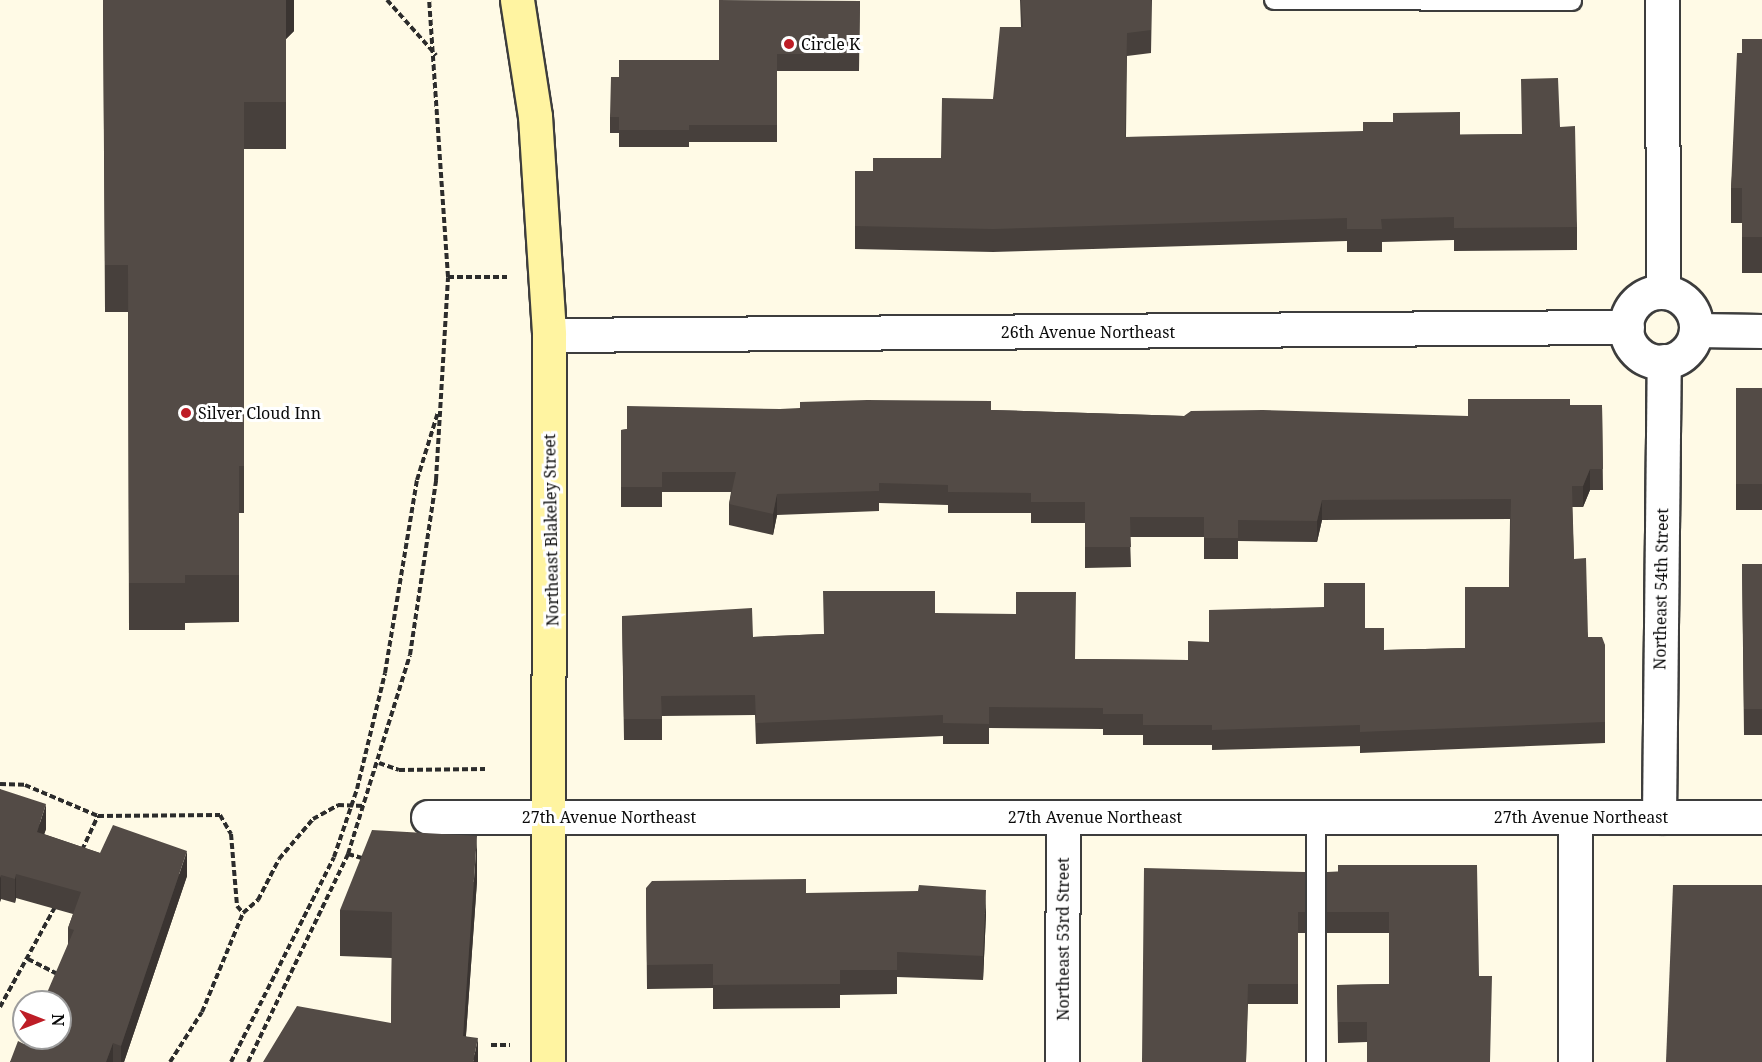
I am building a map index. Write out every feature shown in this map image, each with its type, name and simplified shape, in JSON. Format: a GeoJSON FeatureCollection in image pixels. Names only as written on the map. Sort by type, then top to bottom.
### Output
{"type":"FeatureCollection","features":[{"type":"Feature","properties":{"kind":"main road","name":"Northeast Blakeley Street"},"geometry":{"type":"LineString","coordinates":[[517,0],[535,116],[549,335],[553,818],[548,1062]]}},
{"type":"Feature","properties":{"kind":"street"},"geometry":{"type":"LineString","coordinates":[[1662,0],[1663,292]]}},
{"type":"Feature","properties":{"kind":"street"},"geometry":{"type":"LineString","coordinates":[[1663,292],[1687,303],[1695,330],[1690,347],[1664,361],[1637,352],[1627,327],[1637,302],[1663,292]]}},
{"type":"Feature","properties":{"kind":"street","name":"26th Avenue Northeast"},"geometry":{"type":"LineString","coordinates":[[549,335],[1627,327]]}},
{"type":"Feature","properties":{"kind":"street"},"geometry":{"type":"LineString","coordinates":[[1695,330],[1762,331]]}},
{"type":"Feature","properties":{"kind":"street","name":"Northeast 54th Street"},"geometry":{"type":"LineString","coordinates":[[1659,816],[1664,361]]}},
{"type":"Feature","properties":{"kind":"street","name":"Northeast 53rd Street"},"geometry":{"type":"LineString","coordinates":[[1062,1062],[1063,817]]}},
{"type":"Feature","properties":{"kind":"street"},"geometry":{"type":"LineString","coordinates":[[1575,817],[1575,1062]]}},
{"type":"Feature","properties":{"kind":"street","name":"27th Avenue Northeast"},"geometry":{"type":"LineString","coordinates":[[428,818],[1762,817]]}},
{"type":"Feature","properties":{"kind":"lane"},"geometry":{"type":"LineString","coordinates":[[1274,0],[1572,1]]}},
{"type":"Feature","properties":{"kind":"lane"},"geometry":{"type":"LineString","coordinates":[[1316,817],[1316,1062]]}},
{"type":"Feature","properties":{"kind":"path"},"geometry":{"type":"LineString","coordinates":[[387,0],[436,55]]}},
{"type":"Feature","properties":{"kind":"path"},"geometry":{"type":"LineString","coordinates":[[248,1062],[348,854],[379,763],[410,655],[436,480],[448,277],[436,55],[429,0]]}},
{"type":"Feature","properties":{"kind":"path"},"geometry":{"type":"LineString","coordinates":[[448,277],[508,277]]}},
{"type":"Feature","properties":{"kind":"path"},"geometry":{"type":"LineString","coordinates":[[231,1062],[310,908],[351,806],[385,673],[417,480],[441,406]]}},
{"type":"Feature","properties":{"kind":"path"},"geometry":{"type":"LineString","coordinates":[[379,763],[399,771],[485,769]]}},
{"type":"Feature","properties":{"kind":"path"},"geometry":{"type":"LineString","coordinates":[[0,784],[33,788],[98,816],[220,815],[231,834],[237,906],[243,913]]}},
{"type":"Feature","properties":{"kind":"path"},"geometry":{"type":"LineString","coordinates":[[6,784],[10,794]]}},
{"type":"Feature","properties":{"kind":"path"},"geometry":{"type":"LineString","coordinates":[[170,1062],[202,1012],[243,913],[258,900],[279,859],[313,819],[338,805],[364,806]]}},
{"type":"Feature","properties":{"kind":"path"},"geometry":{"type":"LineString","coordinates":[[79,856],[98,816]]}},
{"type":"Feature","properties":{"kind":"path"},"geometry":{"type":"LineString","coordinates":[[348,854],[375,859]]}},
{"type":"Feature","properties":{"kind":"path"},"geometry":{"type":"LineString","coordinates":[[0,1007],[60,897]]}},
{"type":"Feature","properties":{"kind":"path"},"geometry":{"type":"LineString","coordinates":[[55,907],[64,909]]}},
{"type":"Feature","properties":{"kind":"path"},"geometry":{"type":"LineString","coordinates":[[28,959],[62,976]]}},
{"type":"Feature","properties":{"kind":"building","name":"Silver Cloud Inn"},"geometry":{"type":"Polygon","coordinates":[[[103,0],[286,0],[286,102],[244,102],[244,466],[239,466],[239,575],[185,575],[185,583],[129,583],[128,265],[105,265],[103,0]]]}},
{"type":"Feature","properties":{"kind":"building"},"geometry":{"type":"Polygon","coordinates":[[[719,0],[860,1],[859,54],[777,54],[777,125],[689,125],[689,130],[619,130],[619,117],[610,117],[611,77],[619,77],[619,60],[719,60],[719,0]]]}},
{"type":"Feature","properties":{"kind":"building"},"geometry":{"type":"Polygon","coordinates":[[[1021,0],[1151,0],[1151,30],[1127,33],[1125,137],[1363,131],[1363,122],[1393,122],[1393,113],[1460,112],[1460,135],[1522,134],[1521,79],[1558,78],[1560,127],[1575,126],[1577,227],[1454,228],[1454,217],[1381,219],[1382,229],[1347,229],[1347,218],[993,229],[855,226],[855,171],[873,171],[873,158],[941,158],[942,98],[993,99],[1000,27],[1023,27],[1021,0]]]}},
{"type":"Feature","properties":{"kind":"building"},"geometry":{"type":"Polygon","coordinates":[[[1742,39],[1762,39],[1762,237],[1742,237],[1742,188],[1731,188],[1737,53],[1742,53],[1742,39]]]}},
{"type":"Feature","properties":{"kind":"building"},"geometry":{"type":"Polygon","coordinates":[[[1736,388],[1762,388],[1762,484],[1736,484],[1736,388]]]}},
{"type":"Feature","properties":{"kind":"building"},"geometry":{"type":"Polygon","coordinates":[[[1468,399],[1570,399],[1570,405],[1602,405],[1603,469],[1590,469],[1583,486],[1572,486],[1574,559],[1586,558],[1588,637],[1602,637],[1605,645],[1605,722],[1360,732],[1360,725],[1212,730],[1212,725],[1143,725],[1143,714],[1103,714],[1103,708],[989,707],[989,724],[943,723],[943,715],[756,723],[755,695],[661,696],[662,719],[624,719],[622,616],[752,608],[753,637],[824,634],[823,591],[935,591],[935,613],[1016,614],[1016,592],[1076,592],[1075,659],[1188,660],[1188,641],[1209,642],[1209,610],[1324,607],[1324,583],[1365,583],[1365,628],[1384,628],[1384,650],[1465,648],[1465,587],[1509,587],[1511,499],[1322,500],[1317,521],[1238,520],[1238,538],[1204,538],[1204,517],[1130,517],[1131,547],[1085,547],[1085,502],[1031,502],[1031,493],[948,492],[948,485],[879,483],[879,491],[777,494],[773,514],[729,504],[736,472],[662,472],[662,487],[621,487],[621,430],[627,429],[627,406],[780,409],[800,408],[800,402],[991,401],[991,410],[1184,416],[1191,411],[1263,410],[1468,416],[1468,399]]]}},
{"type":"Feature","properties":{"kind":"building"},"geometry":{"type":"Polygon","coordinates":[[[1742,564],[1762,564],[1762,709],[1744,709],[1742,564]]]}},
{"type":"Feature","properties":{"kind":"building"},"geometry":{"type":"Polygon","coordinates":[[[0,789],[46,804],[37,832],[100,853],[113,825],[187,851],[121,1046],[113,1043],[106,1062],[10,1062],[15,1050],[72,1050],[72,990],[48,990],[74,930],[68,928],[81,892],[16,874],[15,879],[1,875],[0,878],[0,789]]]}},
{"type":"Feature","properties":{"kind":"building"},"geometry":{"type":"Polygon","coordinates":[[[372,830],[477,836],[463,1036],[478,1038],[473,1062],[263,1062],[297,1006],[391,1023],[392,912],[340,910],[372,830]]]}},
{"type":"Feature","properties":{"kind":"building"},"geometry":{"type":"Polygon","coordinates":[[[1338,865],[1477,865],[1479,976],[1492,976],[1490,1062],[1367,1062],[1367,1022],[1338,1022],[1337,985],[1389,984],[1389,912],[1327,912],[1327,872],[1338,872],[1338,865]]]}},
{"type":"Feature","properties":{"kind":"building"},"geometry":{"type":"Polygon","coordinates":[[[1144,868],[1305,872],[1305,912],[1298,912],[1298,984],[1248,984],[1246,1062],[1142,1062],[1144,868]]]}},
{"type":"Feature","properties":{"kind":"building"},"geometry":{"type":"Polygon","coordinates":[[[806,879],[806,893],[918,891],[919,885],[986,890],[983,956],[897,952],[897,970],[840,970],[840,984],[713,985],[713,964],[647,965],[646,888],[652,881],[806,879]]]}},
{"type":"Feature","properties":{"kind":"building"},"geometry":{"type":"Polygon","coordinates":[[[1673,885],[1762,885],[1762,1062],[1666,1062],[1673,885]]]}},
{"type":"Feature","properties":{"kind":"place","name":"Circle K"},"geometry":{"type":"Point","coordinates":[789,44]}},
{"type":"Feature","properties":{"kind":"place","name":"Silver Cloud Inn"},"geometry":{"type":"Point","coordinates":[186,413]}}]}
